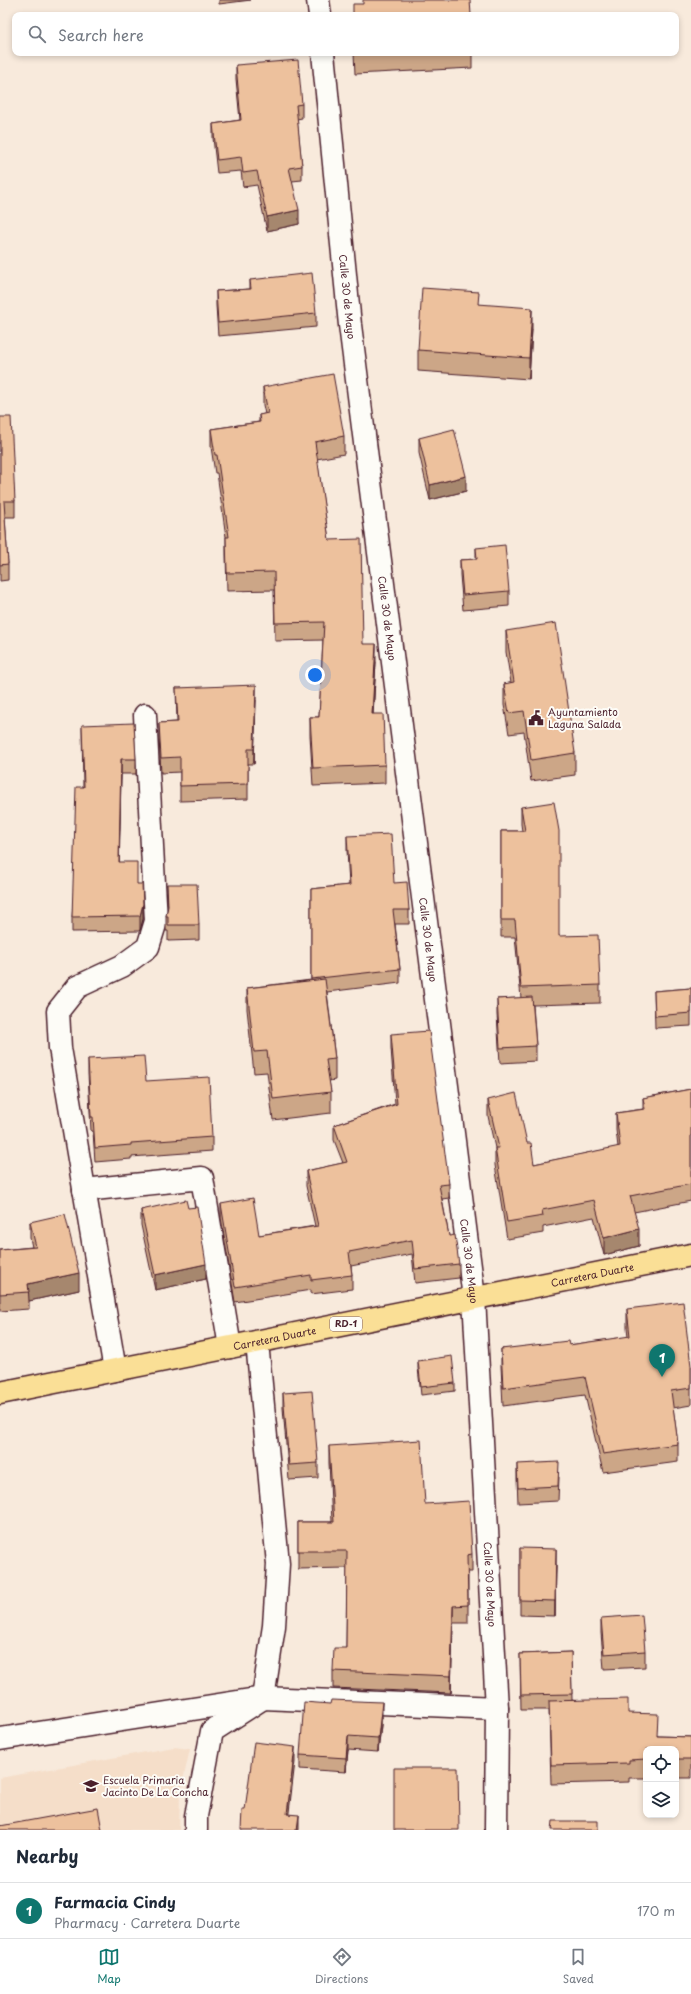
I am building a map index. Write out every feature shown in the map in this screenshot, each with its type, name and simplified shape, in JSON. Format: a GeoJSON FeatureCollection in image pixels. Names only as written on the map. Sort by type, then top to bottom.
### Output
{"type":"FeatureCollection","features":[{"type":"Feature","properties":{"kind":"main road","name":"Carretera Duarte"},"geometry":{"type":"LineString","coordinates":[[0,1393],[691,1255]]}},
{"type":"Feature","properties":{"kind":"street"},"geometry":{"type":"LineString","coordinates":[[318,0],[320,12]]}},
{"type":"Feature","properties":{"kind":"street","name":"Calle 30 de Mayo"},"geometry":{"type":"LineString","coordinates":[[323,56],[350,325],[474,1298],[497,1708],[496,1830]]}},
{"type":"Feature","properties":{"kind":"street"},"geometry":{"type":"LineString","coordinates":[[114,1370],[60,1048],[58,1011],[77,987],[122,966],[148,947],[156,921],[145,715]]}},
{"type":"Feature","properties":{"kind":"street"},"geometry":{"type":"LineString","coordinates":[[84,1190],[202,1178],[230,1347]]}},
{"type":"Feature","properties":{"kind":"street"},"geometry":{"type":"LineString","coordinates":[[196,1830],[196,1816],[212,1731],[262,1698],[274,1626],[278,1564],[257,1342]]}},
{"type":"Feature","properties":{"kind":"street"},"geometry":{"type":"LineString","coordinates":[[0,1740],[262,1698],[497,1708]]}},
{"type":"Feature","properties":{"kind":"shaded area","name":"Escuela Primaria Jacinto De La Concha"},"geometry":{"type":"Polygon","coordinates":[[[174,1747],[190,1749],[180,1794],[179,1830],[0,1830],[0,1778],[174,1747]]]}},
{"type":"Feature","properties":{"kind":"building"},"geometry":{"type":"Polygon","coordinates":[[[363,0],[470,0],[471,12],[353,12],[353,4],[363,4],[363,0]]]}},
{"type":"Feature","properties":{"kind":"building"},"geometry":{"type":"Polygon","coordinates":[[[298,60],[302,104],[296,105],[302,166],[289,168],[299,210],[267,217],[257,171],[243,173],[241,157],[217,160],[213,124],[241,120],[236,65],[298,60]]]}},
{"type":"Feature","properties":{"kind":"building"},"geometry":{"type":"Polygon","coordinates":[[[312,273],[316,313],[218,323],[216,291],[251,289],[250,280],[312,273]]]}},
{"type":"Feature","properties":{"kind":"building"},"geometry":{"type":"Polygon","coordinates":[[[422,288],[479,292],[478,304],[532,308],[529,358],[418,350],[422,288]]]}},
{"type":"Feature","properties":{"kind":"building"},"geometry":{"type":"Polygon","coordinates":[[[333,374],[344,436],[315,442],[329,540],[361,539],[363,644],[376,644],[372,714],[383,714],[385,765],[313,768],[310,717],[319,717],[324,622],[275,623],[274,572],[227,573],[226,537],[229,537],[217,455],[215,455],[211,429],[260,422],[259,415],[268,413],[263,387],[333,374]]]}},
{"type":"Feature","properties":{"kind":"building"},"geometry":{"type":"Polygon","coordinates":[[[0,417],[11,417],[15,501],[4,501],[8,564],[0,565],[0,417]]]}},
{"type":"Feature","properties":{"kind":"building"},"geometry":{"type":"Polygon","coordinates":[[[454,429],[466,476],[430,485],[419,438],[454,429]]]}},
{"type":"Feature","properties":{"kind":"building"},"geometry":{"type":"Polygon","coordinates":[[[505,545],[509,591],[463,595],[460,560],[477,559],[476,548],[505,545]]]}},
{"type":"Feature","properties":{"kind":"building","name":"Ayuntamiento Laguna Salada"},"geometry":{"type":"Polygon","coordinates":[[[556,623],[575,753],[531,760],[524,711],[509,713],[504,684],[514,682],[506,631],[556,623]]]}},
{"type":"Feature","properties":{"kind":"building"},"geometry":{"type":"Polygon","coordinates":[[[256,685],[254,749],[248,749],[248,784],[180,786],[180,757],[161,758],[159,723],[178,722],[176,688],[256,685]]]}},
{"type":"Feature","properties":{"kind":"building"},"geometry":{"type":"Polygon","coordinates":[[[134,723],[136,759],[121,759],[119,862],[137,862],[137,884],[142,884],[143,904],[140,916],[72,917],[76,787],[84,787],[82,725],[134,723]]]}},
{"type":"Feature","properties":{"kind":"building"},"geometry":{"type":"Polygon","coordinates":[[[554,802],[559,831],[559,936],[598,935],[600,985],[521,988],[515,920],[501,920],[501,831],[525,831],[521,807],[554,802]]]}},
{"type":"Feature","properties":{"kind":"building"},"geometry":{"type":"Polygon","coordinates":[[[391,834],[394,883],[407,882],[409,910],[393,910],[400,969],[311,979],[311,889],[350,885],[347,836],[391,834]]]}},
{"type":"Feature","properties":{"kind":"building"},"geometry":{"type":"Polygon","coordinates":[[[167,884],[197,884],[199,925],[168,925],[168,916],[166,916],[168,906],[167,884]]]}},
{"type":"Feature","properties":{"kind":"building"},"geometry":{"type":"Polygon","coordinates":[[[325,979],[335,1059],[326,1060],[331,1092],[273,1099],[267,1051],[254,1052],[247,988],[325,979]]]}},
{"type":"Feature","properties":{"kind":"building"},"geometry":{"type":"Polygon","coordinates":[[[691,988],[691,1013],[655,1016],[654,991],[691,988]]]}},
{"type":"Feature","properties":{"kind":"building"},"geometry":{"type":"Polygon","coordinates":[[[532,997],[536,1046],[500,1048],[497,999],[532,997]]]}},
{"type":"Feature","properties":{"kind":"building"},"geometry":{"type":"Polygon","coordinates":[[[429,1031],[449,1184],[439,1185],[449,1236],[455,1235],[459,1264],[415,1269],[412,1240],[349,1252],[352,1275],[311,1280],[311,1275],[235,1287],[221,1204],[253,1198],[259,1235],[318,1226],[306,1171],[347,1162],[334,1125],[397,1104],[391,1034],[429,1031]]]}},
{"type":"Feature","properties":{"kind":"building"},"geometry":{"type":"Polygon","coordinates":[[[144,1056],[146,1081],[209,1077],[212,1137],[131,1143],[131,1145],[95,1148],[93,1117],[91,1117],[88,1059],[144,1056]]]}},
{"type":"Feature","properties":{"kind":"building"},"geometry":{"type":"Polygon","coordinates":[[[691,1089],[691,1184],[630,1196],[639,1229],[604,1238],[594,1200],[542,1210],[543,1216],[507,1222],[495,1148],[499,1148],[488,1100],[516,1093],[527,1143],[531,1143],[534,1164],[620,1146],[616,1113],[645,1109],[643,1098],[691,1089]]]}},
{"type":"Feature","properties":{"kind":"building"},"geometry":{"type":"Polygon","coordinates":[[[186,1200],[188,1208],[197,1207],[206,1264],[155,1275],[141,1210],[186,1200]]]}},
{"type":"Feature","properties":{"kind":"building"},"geometry":{"type":"Polygon","coordinates":[[[65,1214],[79,1273],[28,1284],[29,1292],[0,1294],[0,1250],[36,1247],[30,1222],[65,1214]]]}},
{"type":"Feature","properties":{"kind":"building"},"geometry":{"type":"Polygon","coordinates":[[[683,1302],[691,1366],[691,1388],[671,1391],[678,1444],[603,1454],[585,1377],[503,1388],[501,1349],[568,1341],[569,1345],[630,1336],[627,1309],[683,1302]]]}},
{"type":"Feature","properties":{"kind":"building"},"geometry":{"type":"Polygon","coordinates":[[[452,1356],[455,1383],[421,1387],[418,1361],[452,1356]]]}},
{"type":"Feature","properties":{"kind":"building"},"geometry":{"type":"Polygon","coordinates":[[[312,1391],[318,1463],[289,1465],[283,1393],[312,1391]]]}},
{"type":"Feature","properties":{"kind":"building"},"geometry":{"type":"Polygon","coordinates":[[[421,1440],[425,1504],[469,1501],[472,1554],[467,1555],[468,1605],[453,1606],[451,1676],[333,1671],[334,1648],[346,1648],[347,1551],[298,1551],[298,1522],[334,1522],[329,1446],[421,1440]]]}},
{"type":"Feature","properties":{"kind":"building"},"geometry":{"type":"Polygon","coordinates":[[[559,1462],[558,1486],[518,1488],[517,1464],[559,1462]]]}},
{"type":"Feature","properties":{"kind":"building"},"geometry":{"type":"Polygon","coordinates":[[[520,1548],[556,1549],[555,1601],[520,1600],[520,1548]]]}},
{"type":"Feature","properties":{"kind":"building"},"geometry":{"type":"Polygon","coordinates":[[[642,1615],[645,1651],[604,1654],[601,1618],[642,1615]]]}},
{"type":"Feature","properties":{"kind":"building"},"geometry":{"type":"Polygon","coordinates":[[[571,1652],[572,1694],[521,1695],[520,1654],[571,1652]]]}},
{"type":"Feature","properties":{"kind":"building"},"geometry":{"type":"Polygon","coordinates":[[[628,1699],[628,1713],[658,1714],[657,1736],[691,1737],[691,1759],[679,1759],[679,1746],[643,1746],[643,1759],[629,1760],[629,1763],[551,1765],[549,1701],[628,1699]]]}},
{"type":"Feature","properties":{"kind":"building"},"geometry":{"type":"Polygon","coordinates":[[[331,1700],[382,1702],[378,1738],[348,1736],[346,1758],[300,1755],[304,1702],[330,1704],[331,1700]]]}},
{"type":"Feature","properties":{"kind":"building"},"geometry":{"type":"Polygon","coordinates":[[[254,1742],[295,1747],[287,1814],[299,1815],[297,1830],[241,1830],[242,1810],[245,1810],[254,1742]]]}},
{"type":"Feature","properties":{"kind":"building"},"geometry":{"type":"Polygon","coordinates":[[[394,1768],[458,1768],[459,1830],[394,1830],[394,1768]]]}},
{"type":"Feature","properties":{"kind":"building"},"geometry":{"type":"Polygon","coordinates":[[[98,1808],[102,1830],[0,1830],[0,1826],[98,1808]]]}},
{"type":"Feature","properties":{"kind":"building"},"geometry":{"type":"Polygon","coordinates":[[[553,1821],[598,1821],[598,1830],[552,1830],[553,1821]]]}},
{"type":"Feature","properties":{"kind":"place","name":"Ayuntamiento Laguna Salada"},"geometry":{"type":"Point","coordinates":[536,718]}},
{"type":"Feature","properties":{"kind":"place","name":"Farmacia Cindy"},"geometry":{"type":"Point","coordinates":[662,1377]}},
{"type":"Feature","properties":{"kind":"place","name":"Escuela Primaria Jacinto De La Concha"},"geometry":{"type":"Point","coordinates":[91,1786]}}]}
